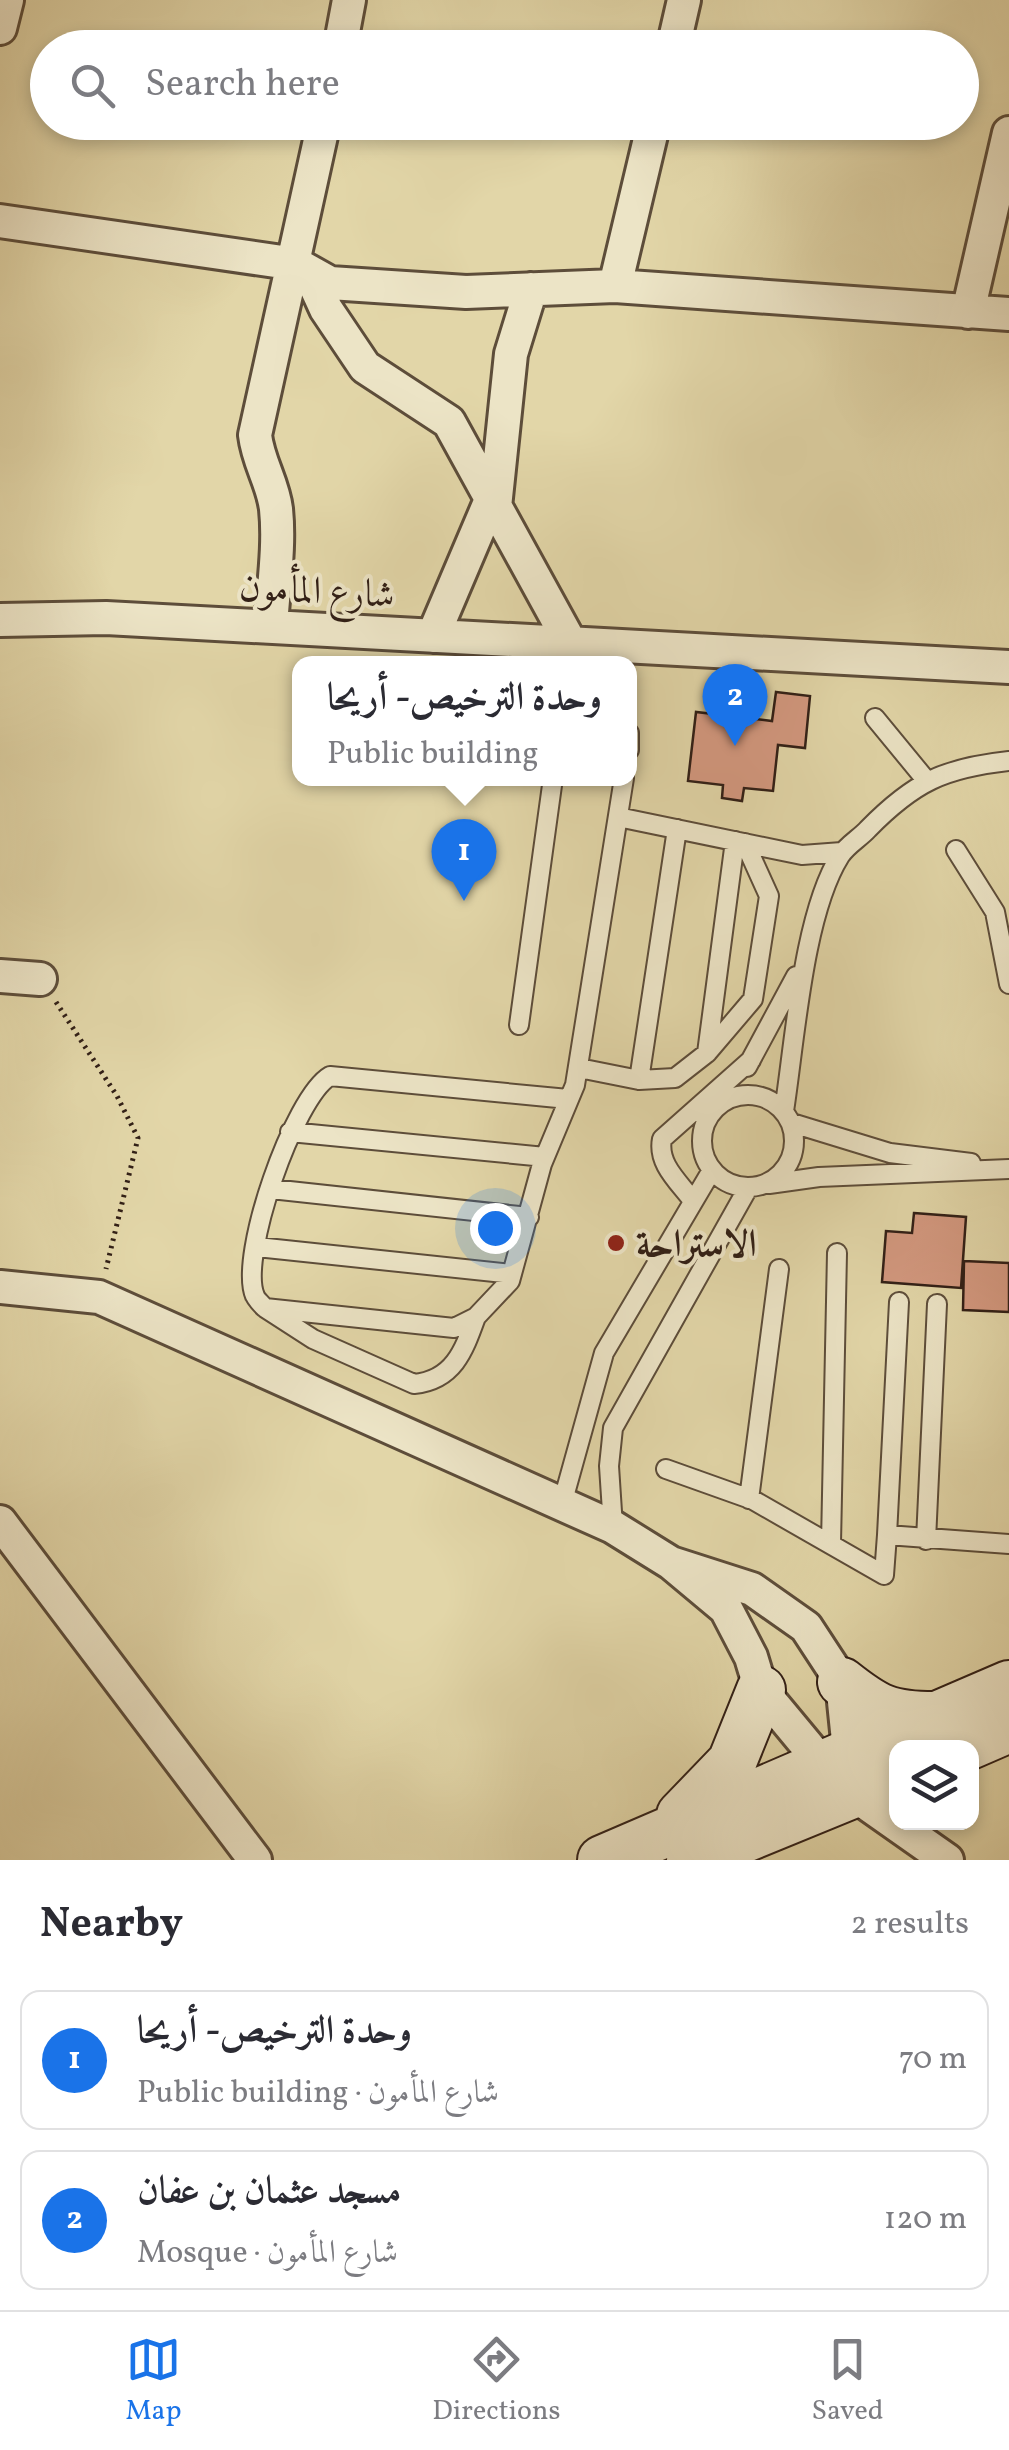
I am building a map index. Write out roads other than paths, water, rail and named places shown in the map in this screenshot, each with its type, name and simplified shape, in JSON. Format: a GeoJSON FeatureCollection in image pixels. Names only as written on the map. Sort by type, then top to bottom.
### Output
{"type":"FeatureCollection","features":[{"type":"Feature","properties":{"kind":"main road"},"geometry":{"type":"LineString","coordinates":[[842,1682],[876,1708],[950,1732]]}},
{"type":"Feature","properties":{"kind":"main road"},"geometry":{"type":"LineString","coordinates":[[950,1732],[1009,1685]]}},
{"type":"Feature","properties":{"kind":"main road"},"geometry":{"type":"LineString","coordinates":[[649,1840],[700,1799],[732,1762],[760,1690]]}},
{"type":"Feature","properties":{"kind":"main road"},"geometry":{"type":"LineString","coordinates":[[602,1860],[950,1732],[1009,1728]]}},
{"type":"Feature","properties":{"kind":"main road"},"geometry":{"type":"LineString","coordinates":[[691,1860],[841,1771],[889,1775]]}},
{"type":"Feature","properties":{"kind":"street"},"geometry":{"type":"LineString","coordinates":[[0,28],[7,0]]}},
{"type":"Feature","properties":{"kind":"street"},"geometry":{"type":"LineString","coordinates":[[343,30],[349,0]]}},
{"type":"Feature","properties":{"kind":"street"},"geometry":{"type":"LineString","coordinates":[[676,30],[684,0]]}},
{"type":"Feature","properties":{"kind":"street"},"geometry":{"type":"LineString","coordinates":[[0,220],[302,268],[330,283],[466,292],[615,286],[994,318],[1009,133]]}},
{"type":"Feature","properties":{"kind":"street"},"geometry":{"type":"LineString","coordinates":[[272,627],[276,512],[272,486],[259,464],[255,435],[276,352],[285,290],[302,268],[321,140]]}},
{"type":"Feature","properties":{"kind":"street"},"geometry":{"type":"LineString","coordinates":[[615,286],[650,140]]}},
{"type":"Feature","properties":{"kind":"street"},"geometry":{"type":"LineString","coordinates":[[302,268],[365,368],[449,422],[570,654]]}},
{"type":"Feature","properties":{"kind":"street"},"geometry":{"type":"LineString","coordinates":[[433,636],[492,507],[510,354],[531,289]]}},
{"type":"Feature","properties":{"kind":"street","name":"شارع المأمون"},"geometry":{"type":"LineString","coordinates":[[0,620],[106,618],[433,636],[570,654],[629,648],[1009,667]]}},
{"type":"Feature","properties":{"kind":"street"},"geometry":{"type":"LineString","coordinates":[[0,976],[40,979]]}},
{"type":"Feature","properties":{"kind":"street"},"geometry":{"type":"LineString","coordinates":[[0,1287],[99,1297],[613,1527],[671,1563],[726,1609],[751,1657],[760,1690],[841,1771],[947,1860]]}},
{"type":"Feature","properties":{"kind":"street"},"geometry":{"type":"LineString","coordinates":[[0,1522],[254,1860]]}},
{"type":"Feature","properties":{"kind":"street"},"geometry":{"type":"LineString","coordinates":[[671,1563],[752,1589],[806,1626],[842,1682],[841,1771]]}},
{"type":"Feature","properties":{"kind":"lane"},"geometry":{"type":"LineString","coordinates":[[875,718],[926,780]]}},
{"type":"Feature","properties":{"kind":"lane"},"geometry":{"type":"LineString","coordinates":[[613,1527],[609,1466],[613,1428],[756,1186],[788,1166],[794,1153],[788,1117],[796,1006],[842,852],[926,780],[958,766],[1009,761]]}},
{"type":"Feature","properties":{"kind":"lane"},"geometry":{"type":"LineString","coordinates":[[520,1025],[552,786]]}},
{"type":"Feature","properties":{"kind":"lane"},"geometry":{"type":"LineString","coordinates":[[568,1100],[330,1076],[315,1084],[290,1132],[270,1188],[257,1247],[255,1297],[265,1308],[313,1338],[414,1384],[432,1382],[461,1356],[476,1317],[512,1274],[545,1157],[568,1100],[579,1068],[623,786]]}},
{"type":"Feature","properties":{"kind":"lane"},"geometry":{"type":"LineString","coordinates":[[618,817],[802,856],[842,852]]}},
{"type":"Feature","properties":{"kind":"lane"},"geometry":{"type":"LineString","coordinates":[[639,1080],[677,829]]}},
{"type":"Feature","properties":{"kind":"lane"},"geometry":{"type":"LineString","coordinates":[[579,1068],[639,1080],[675,1078],[708,1054],[754,999],[769,896],[740,842]]}},
{"type":"Feature","properties":{"kind":"lane"},"geometry":{"type":"LineString","coordinates":[[708,1054],[740,842]]}},
{"type":"Feature","properties":{"kind":"lane"},"geometry":{"type":"LineString","coordinates":[[956,850],[995,912],[1009,984]]}},
{"type":"Feature","properties":{"kind":"lane"},"geometry":{"type":"LineString","coordinates":[[811,946],[729,1098],[706,1119],[702,1150],[712,1170],[732,1184],[756,1186],[819,1177],[1009,1168]]}},
{"type":"Feature","properties":{"kind":"lane"},"geometry":{"type":"LineString","coordinates":[[694,1201],[666,1165],[660,1152],[662,1139],[751,1060]]}},
{"type":"Feature","properties":{"kind":"lane"},"geometry":{"type":"LineString","coordinates":[[729,1098],[758,1096],[788,1117],[890,1154],[1009,1168]]}},
{"type":"Feature","properties":{"kind":"lane"},"geometry":{"type":"LineString","coordinates":[[290,1132],[545,1157]]}},
{"type":"Feature","properties":{"kind":"lane"},"geometry":{"type":"LineString","coordinates":[[562,1504],[604,1354],[712,1170]]}},
{"type":"Feature","properties":{"kind":"lane"},"geometry":{"type":"LineString","coordinates":[[270,1188],[529,1217]]}},
{"type":"Feature","properties":{"kind":"lane"},"geometry":{"type":"LineString","coordinates":[[257,1247],[512,1274]]}},
{"type":"Feature","properties":{"kind":"lane"},"geometry":{"type":"LineString","coordinates":[[831,1544],[838,1253]]}},
{"type":"Feature","properties":{"kind":"lane"},"geometry":{"type":"LineString","coordinates":[[749,1499],[779,1269]]}},
{"type":"Feature","properties":{"kind":"lane"},"geometry":{"type":"LineString","coordinates":[[666,1469],[749,1499],[884,1575],[899,1302]]}},
{"type":"Feature","properties":{"kind":"lane"},"geometry":{"type":"LineString","coordinates":[[926,1540],[937,1304]]}},
{"type":"Feature","properties":{"kind":"lane"},"geometry":{"type":"LineString","coordinates":[[265,1308],[454,1328],[476,1317]]}},
{"type":"Feature","properties":{"kind":"lane"},"geometry":{"type":"LineString","coordinates":[[887,1535],[1009,1544]]}},
{"type":"Feature","properties":{"kind":"place","name":"مسجد عثمان بن عفان"},"geometry":{"type":"Point","coordinates":[735,746]}},
{"type":"Feature","properties":{"kind":"place","name":"وحدة الترخيص- أريحا"},"geometry":{"type":"Point","coordinates":[464,901]}},
{"type":"Feature","properties":{"kind":"place","name":"الاستراحة"},"geometry":{"type":"Point","coordinates":[616,1243]}}]}
